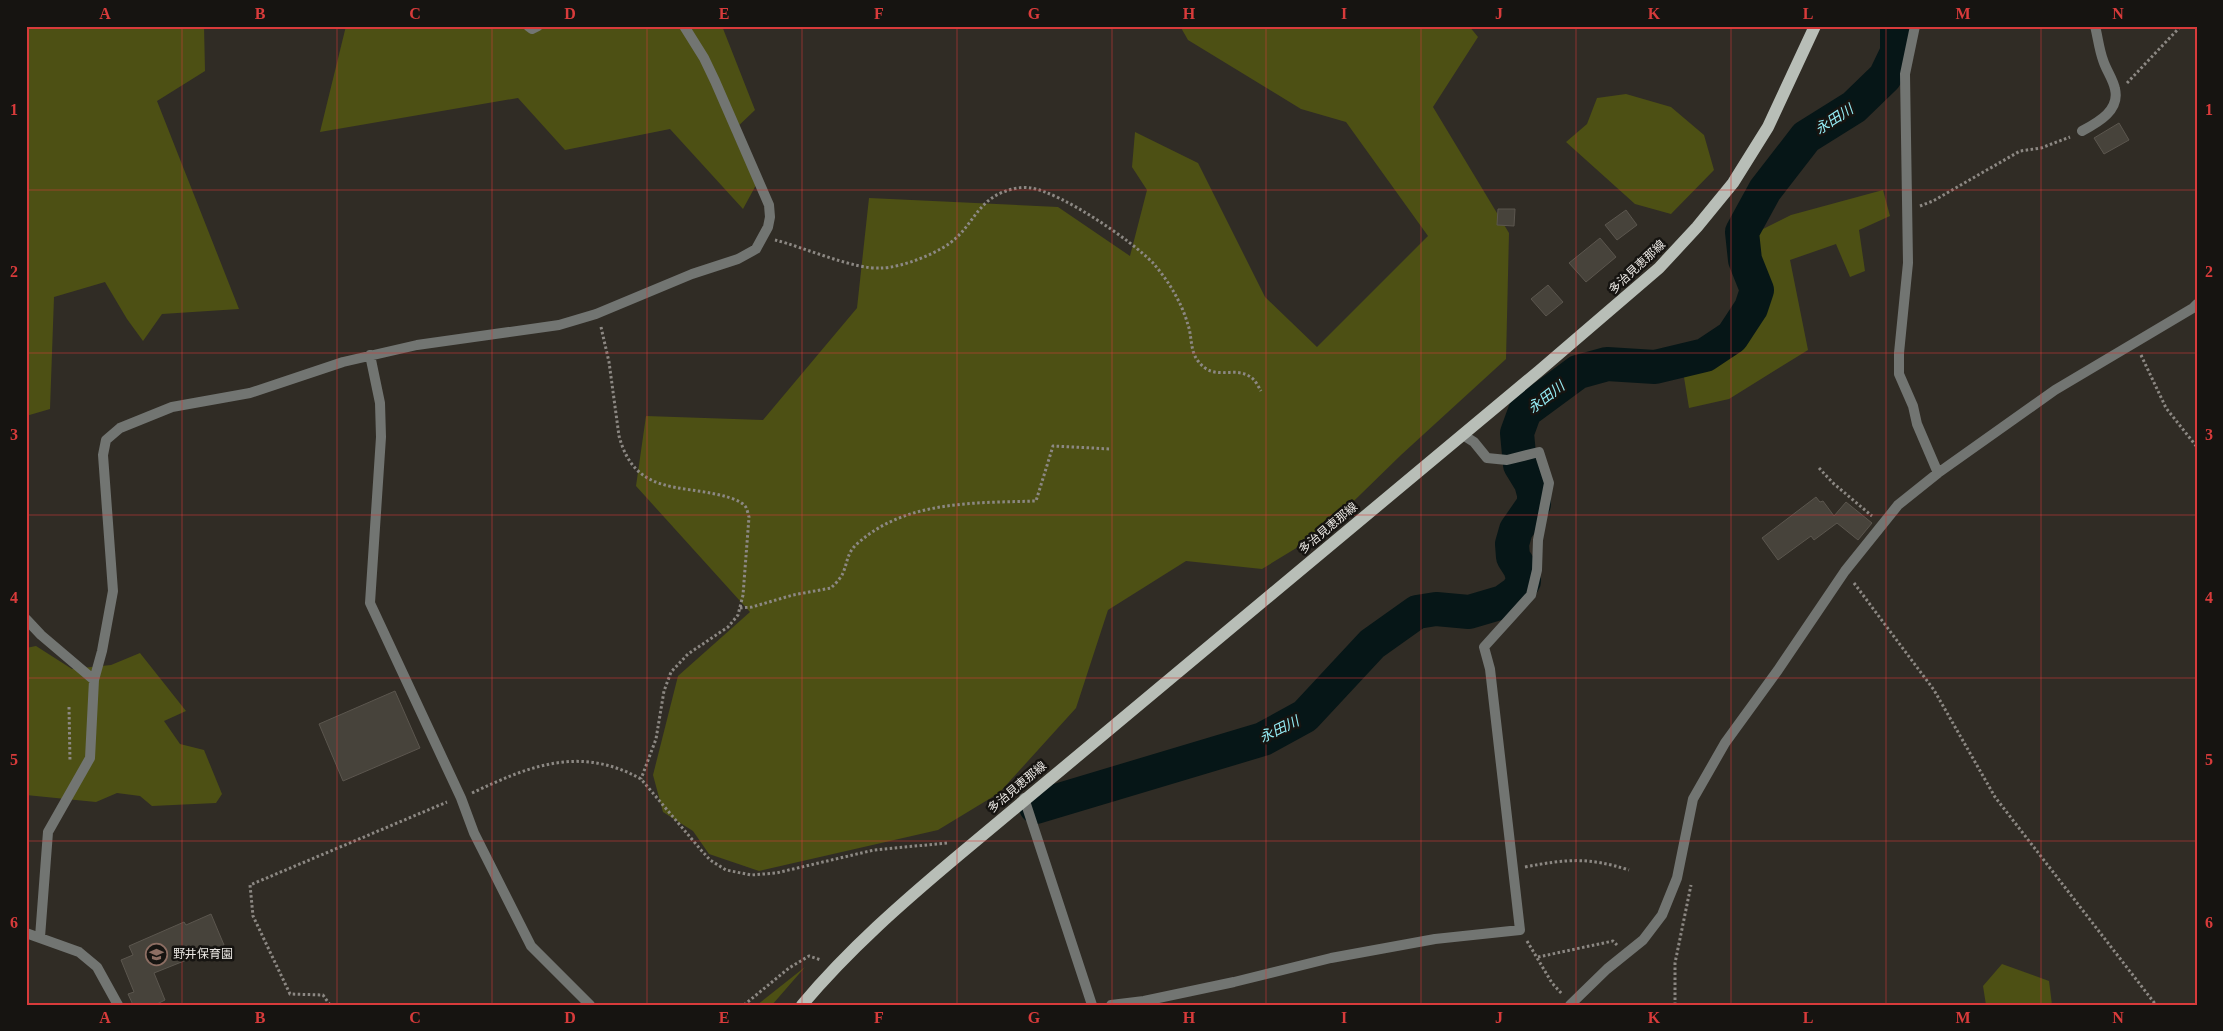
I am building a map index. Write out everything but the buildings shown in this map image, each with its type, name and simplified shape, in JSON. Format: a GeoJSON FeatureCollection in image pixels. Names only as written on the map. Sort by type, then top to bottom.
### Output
{"type":"FeatureCollection","features":[{"type":"Feature","properties":{"kind":"main road","name":"多治見恵那線"},"geometry":{"type":"LineString","coordinates":[[802,1005],[836,966],[882,921],[1024,798],[1463,435],[1659,268],[1697,227],[1733,183],[1768,127],[1814,26]]}},
{"type":"Feature","properties":{"kind":"street"},"geometry":{"type":"LineString","coordinates":[[528,26],[532,29],[538,26]]}},
{"type":"Feature","properties":{"kind":"street"},"geometry":{"type":"LineString","coordinates":[[40,936],[48,832],[90,758],[94,680],[102,651],[113,591],[102,455],[106,440],[120,428],[172,407],[250,394],[370,355],[426,343],[559,325],[596,314],[692,274],[738,259],[756,249],[764,237],[770,217],[769,205],[715,81],[704,58],[684,26]]}},
{"type":"Feature","properties":{"kind":"street"},"geometry":{"type":"LineString","coordinates":[[1916,26],[1905,74],[1908,264],[1899,353],[1899,374],[1938,474]]}},
{"type":"Feature","properties":{"kind":"street"},"geometry":{"type":"LineString","coordinates":[[2082,131],[2094,125],[2111,110],[2115,99],[2115,88],[2103,61],[2095,26]]}},
{"type":"Feature","properties":{"kind":"street"},"geometry":{"type":"LineString","coordinates":[[1570,1004],[1643,940],[1662,915],[1679,868],[1693,799],[1725,743],[1778,670],[1845,571],[1898,505],[2054,390],[2197,304]]}},
{"type":"Feature","properties":{"kind":"street"},"geometry":{"type":"LineString","coordinates":[[370,355],[380,402],[380,437],[370,603],[461,798],[474,833],[531,946],[590,1005]]}},
{"type":"Feature","properties":{"kind":"street"},"geometry":{"type":"LineString","coordinates":[[1111,1005],[1144,1001],[1234,982],[1331,958],[1407,944],[1435,939],[1520,930],[1490,669],[1484,647],[1531,595],[1537,570],[1538,540],[1549,483],[1539,452],[1507,460],[1487,458],[1474,442],[1463,435]]}},
{"type":"Feature","properties":{"kind":"street"},"geometry":{"type":"LineString","coordinates":[[26,619],[41,635],[94,680]]}},
{"type":"Feature","properties":{"kind":"street"},"geometry":{"type":"LineString","coordinates":[[1024,798],[1092,1005]]}},
{"type":"Feature","properties":{"kind":"street"},"geometry":{"type":"LineString","coordinates":[[26,933],[40,936],[79,952],[97,966],[118,1005]]}},
{"type":"Feature","properties":{"kind":"path"},"geometry":{"type":"LineString","coordinates":[[2115,88],[2126,84],[2181,26]]}},
{"type":"Feature","properties":{"kind":"path"},"geometry":{"type":"LineString","coordinates":[[1908,209],[1933,201],[2020,151],[2041,148],[2082,131]]}},
{"type":"Feature","properties":{"kind":"path"},"geometry":{"type":"LineString","coordinates":[[764,237],[865,267],[892,267],[942,249],[957,238],[981,206],[996,195],[1011,189],[1032,188],[1077,207],[1152,262],[1181,304],[1188,323],[1196,360],[1207,370],[1220,374],[1249,376],[1261,391]]}},
{"type":"Feature","properties":{"kind":"path"},"geometry":{"type":"LineString","coordinates":[[596,314],[602,327],[609,362],[619,436],[622,448],[633,466],[647,479],[677,488],[733,498],[746,506],[749,517],[743,595],[738,615],[728,626],[688,654],[671,672],[664,691],[656,739],[641,779]]}},
{"type":"Feature","properties":{"kind":"path"},"geometry":{"type":"LineString","coordinates":[[2135,343],[2166,408],[2197,447]]}},
{"type":"Feature","properties":{"kind":"path"},"geometry":{"type":"LineString","coordinates":[[740,608],[752,608],[793,595],[832,588],[843,574],[848,554],[858,542],[889,523],[915,513],[950,504],[1036,501],[1053,446],[1111,449]]}},
{"type":"Feature","properties":{"kind":"path"},"geometry":{"type":"LineString","coordinates":[[1819,468],[1832,483],[1882,525]]}},
{"type":"Feature","properties":{"kind":"path"},"geometry":{"type":"LineString","coordinates":[[1845,571],[1934,690],[1995,797],[2156,1005]]}},
{"type":"Feature","properties":{"kind":"path"},"geometry":{"type":"LineString","coordinates":[[69,707],[71,779],[75,786]]}},
{"type":"Feature","properties":{"kind":"path"},"geometry":{"type":"LineString","coordinates":[[330,1005],[323,995],[290,994],[253,916],[250,885],[431,808],[461,798],[525,769],[546,763],[592,762],[628,772],[641,779],[710,860],[726,870],[751,875],[776,873],[874,850],[948,843],[959,855]]}},
{"type":"Feature","properties":{"kind":"path"},"geometry":{"type":"LineString","coordinates":[[1513,870],[1576,859],[1596,861],[1629,870]]}},
{"type":"Feature","properties":{"kind":"path"},"geometry":{"type":"LineString","coordinates":[[1675,1005],[1676,963],[1691,886],[1690,872],[1679,868]]}},
{"type":"Feature","properties":{"kind":"path"},"geometry":{"type":"LineString","coordinates":[[1520,930],[1538,956],[1552,983],[1570,1004]]}},
{"type":"Feature","properties":{"kind":"path"},"geometry":{"type":"LineString","coordinates":[[1538,956],[1613,941],[1626,954]]}},
{"type":"Feature","properties":{"kind":"path"},"geometry":{"type":"LineString","coordinates":[[744,1005],[789,968],[810,956],[836,966]]}},
{"type":"Feature","properties":{"kind":"shaded area"},"geometry":{"type":"Polygon","coordinates":[[[26,26],[204,26],[205,71],[157,101],[239,309],[162,314],[143,341],[127,319],[105,282],[54,297],[50,409],[26,416],[26,26]]]}},
{"type":"Feature","properties":{"kind":"shaded area"},"geometry":{"type":"Polygon","coordinates":[[[346,26],[722,26],[755,110],[732,132],[756,185],[743,209],[670,129],[565,150],[518,98],[320,132],[346,26]]]}},
{"type":"Feature","properties":{"kind":"shaded area"},"geometry":{"type":"Polygon","coordinates":[[[1180,26],[1469,26],[1478,37],[1433,107],[1509,233],[1506,359],[1401,455],[1321,533],[1262,569],[1186,561],[1108,610],[1076,708],[999,793],[938,830],[759,871],[709,854],[693,831],[663,812],[653,775],[678,676],[750,612],[636,486],[646,416],[763,420],[857,308],[869,198],[1058,207],[1130,256],[1147,190],[1132,167],[1135,132],[1198,163],[1265,297],[1317,347],[1428,236],[1346,122],[1301,109],[1188,40],[1180,26]]]}},
{"type":"Feature","properties":{"kind":"shaded area"},"geometry":{"type":"Polygon","coordinates":[[[1626,94],[1671,107],[1704,135],[1714,170],[1671,214],[1635,204],[1566,142],[1587,124],[1597,98],[1626,94]]]}},
{"type":"Feature","properties":{"kind":"shaded area"},"geometry":{"type":"Polygon","coordinates":[[[1883,190],[1890,216],[1859,230],[1865,271],[1850,277],[1836,244],[1790,260],[1808,350],[1729,399],[1689,408],[1683,371],[1710,361],[1738,344],[1757,319],[1768,287],[1755,233],[1791,215],[1883,190]]]}},
{"type":"Feature","properties":{"kind":"shaded area"},"geometry":{"type":"Polygon","coordinates":[[[36,646],[72,669],[111,665],[140,653],[186,711],[164,721],[180,744],[204,750],[222,794],[216,803],[152,806],[140,796],[117,793],[96,802],[26,795],[26,648],[36,646]]]}},
{"type":"Feature","properties":{"kind":"shaded area"},"geometry":{"type":"Polygon","coordinates":[[[2002,964],[2049,981],[2052,1005],[1986,1005],[1983,986],[2002,964]]]}},
{"type":"Feature","properties":{"kind":"shaded area"},"geometry":{"type":"Polygon","coordinates":[[[805,967],[772,1005],[757,1005],[805,967]]]}},
{"type":"Feature","properties":{"kind":"waterway","name":"永田川"},"geometry":{"type":"LineString","coordinates":[[1036,807],[1263,739],[1305,716],[1372,644],[1417,612],[1436,609],[1469,612],[1503,602],[1517,592],[1524,581],[1520,568],[1513,557],[1512,544],[1516,530],[1534,504],[1531,483],[1520,465],[1517,433],[1525,411],[1578,372],[1607,364],[1655,367],[1705,355],[1732,337],[1751,308],[1757,290],[1745,260],[1742,232],[1765,190],[1806,137],[1854,107],[1885,77],[1897,52],[1897,26]]}},
{"type":"Feature","properties":{"kind":"place","name":"野井保育園"},"geometry":{"type":"Point","coordinates":[157,954]}}]}
